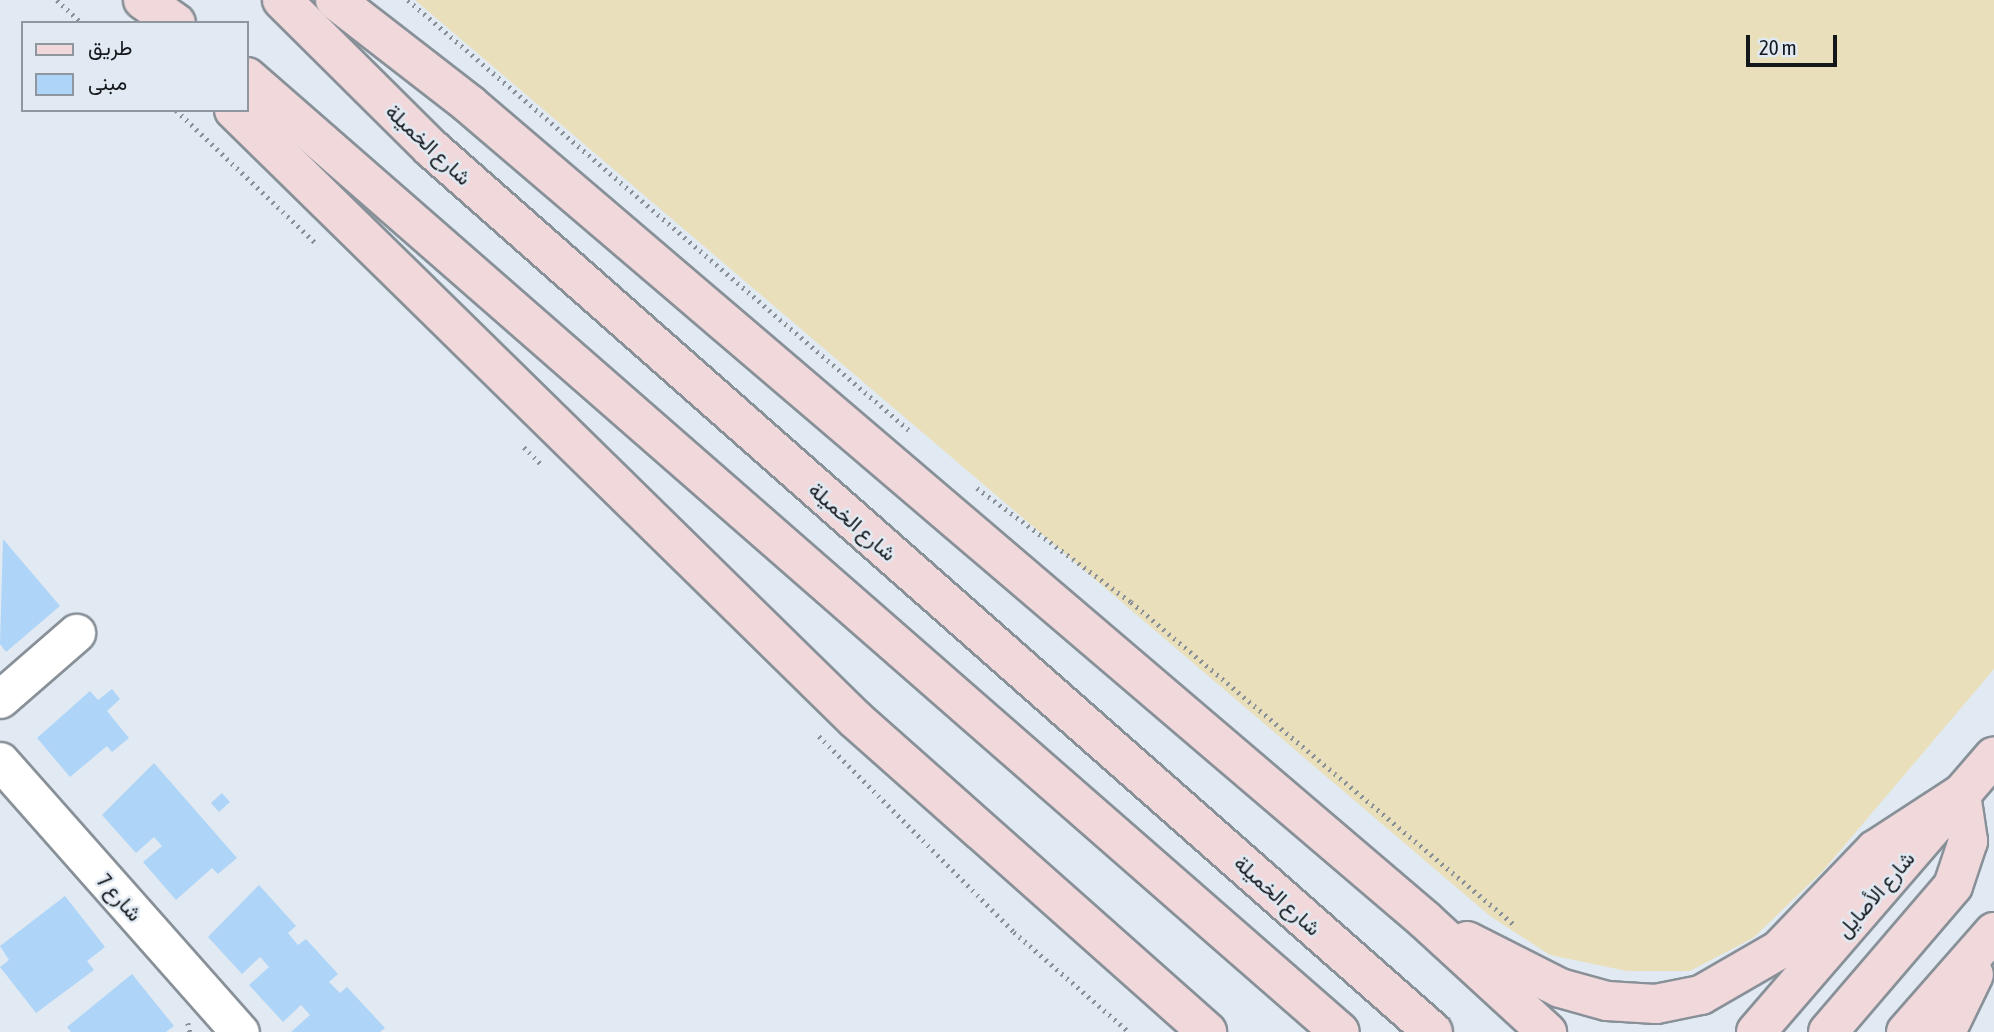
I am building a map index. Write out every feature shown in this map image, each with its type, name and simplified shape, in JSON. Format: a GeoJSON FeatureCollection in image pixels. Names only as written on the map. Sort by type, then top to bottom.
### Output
{"type":"FeatureCollection","features":[{"type":"Feature","properties":{"kind":"main road"},"geometry":{"type":"LineString","coordinates":[[132,0],[150,21]]}},
{"type":"Feature","properties":{"kind":"main road"},"geometry":{"type":"LineString","coordinates":[[143,0],[173,21]]}},
{"type":"Feature","properties":{"kind":"main road","name":"شارع الخميلة"},"geometry":{"type":"LineString","coordinates":[[282,0],[431,148],[1433,1032]]}},
{"type":"Feature","properties":{"kind":"main road"},"geometry":{"type":"LineString","coordinates":[[335,0],[468,104],[1424,920],[1547,1032]]}},
{"type":"Feature","properties":{"kind":"main road"},"geometry":{"type":"LineString","coordinates":[[248,78],[615,393],[1340,1032]]}},
{"type":"Feature","properties":{"kind":"main road"},"geometry":{"type":"LineString","coordinates":[[235,112],[855,719],[1207,1032]]}},
{"type":"Feature","properties":{"kind":"main road","name":"شارع الأصايل"},"geometry":{"type":"LineString","coordinates":[[1756,1032],[1994,756]]}},
{"type":"Feature","properties":{"kind":"main road"},"geometry":{"type":"LineString","coordinates":[[1424,920],[1560,988],[1607,1001],[1656,1004],[1701,995],[1779,950],[1875,849],[1961,794],[1968,841],[1953,886],[1828,1032]]}},
{"type":"Feature","properties":{"kind":"main road"},"geometry":{"type":"LineString","coordinates":[[1906,1032],[1994,933]]}},
{"type":"Feature","properties":{"kind":"main road"},"geometry":{"type":"LineString","coordinates":[[1946,1032],[1994,933]]}},
{"type":"Feature","properties":{"kind":"street"},"geometry":{"type":"LineString","coordinates":[[0,699],[76,633]]}},
{"type":"Feature","properties":{"kind":"street","name":"شارع 7"},"geometry":{"type":"LineString","coordinates":[[0,761],[240,1032]]}},
{"type":"Feature","properties":{"kind":"path"},"geometry":{"type":"LineString","coordinates":[[57,0],[80,21]]}},
{"type":"Feature","properties":{"kind":"path"},"geometry":{"type":"LineString","coordinates":[[408,0],[919,440]]}},
{"type":"Feature","properties":{"kind":"path"},"geometry":{"type":"LineString","coordinates":[[968,482],[1132,602],[1524,932]]}},
{"type":"Feature","properties":{"kind":"sand"},"geometry":{"type":"Polygon","coordinates":[[[415,0],[1994,0],[1994,669],[1822,872],[1753,938],[1690,971],[1627,971],[1550,955],[1490,916],[415,0]]]}},
{"type":"Feature","properties":{"kind":"building"},"geometry":{"type":"Polygon","coordinates":[[[3,539],[60,606],[6,652],[0,644],[3,539]]]}},
{"type":"Feature","properties":{"kind":"building"},"geometry":{"type":"Polygon","coordinates":[[[112,689],[120,699],[107,711],[129,738],[112,752],[107,746],[70,777],[37,738],[90,691],[98,700],[112,689]]]}},
{"type":"Feature","properties":{"kind":"building"},"geometry":{"type":"Polygon","coordinates":[[[154,763],[237,858],[218,874],[212,868],[176,900],[143,862],[162,846],[154,837],[136,853],[102,815],[154,763]]]}},
{"type":"Feature","properties":{"kind":"building"},"geometry":{"type":"Polygon","coordinates":[[[222,793],[230,802],[219,812],[211,803],[222,793]]]}},
{"type":"Feature","properties":{"kind":"building"},"geometry":{"type":"Polygon","coordinates":[[[259,885],[296,926],[288,933],[298,945],[306,939],[338,974],[329,982],[340,993],[347,987],[385,1028],[380,1032],[291,1032],[310,1015],[301,1005],[283,1022],[249,985],[269,967],[260,957],[242,974],[208,937],[259,885]]]}},
{"type":"Feature","properties":{"kind":"building"},"geometry":{"type":"Polygon","coordinates":[[[65,896],[105,947],[87,961],[94,970],[36,1013],[0,967],[9,960],[0,946],[65,896]]]}},
{"type":"Feature","properties":{"kind":"building"},"geometry":{"type":"Polygon","coordinates":[[[132,974],[174,1026],[166,1032],[71,1032],[67,1027],[132,974]]]}}]}
